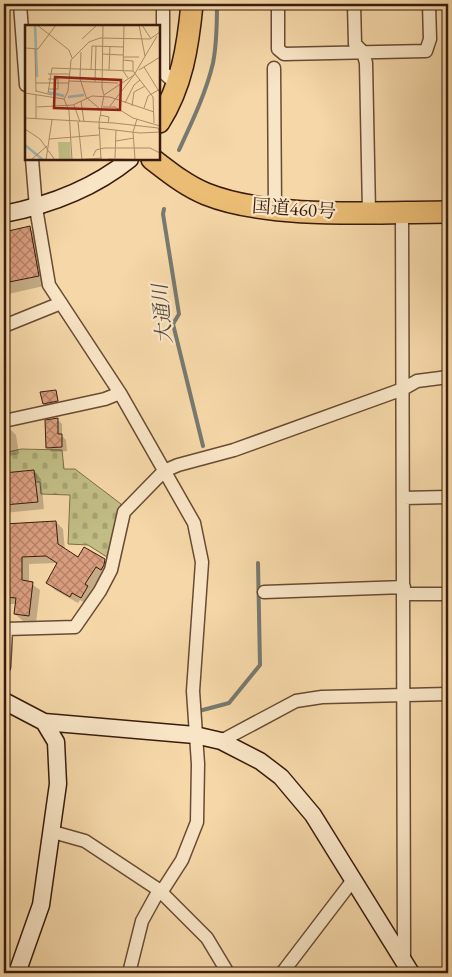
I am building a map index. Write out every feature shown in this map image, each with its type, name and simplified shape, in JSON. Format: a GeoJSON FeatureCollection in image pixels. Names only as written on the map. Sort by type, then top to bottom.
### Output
{"type":"FeatureCollection","features":[{"type":"Feature","properties":{"kind":"highway"},"geometry":{"type":"LineString","coordinates":[[160,120],[177,85],[185,61],[192,4]]}},
{"type":"Feature","properties":{"kind":"highway","name":"国道460号"},"geometry":{"type":"LineString","coordinates":[[153,160],[180,180],[204,193],[227,202],[274,209],[314,212],[448,212]]}},
{"type":"Feature","properties":{"kind":"street"},"geometry":{"type":"LineString","coordinates":[[20,4],[25,72]]}},
{"type":"Feature","properties":{"kind":"street"},"geometry":{"type":"LineString","coordinates":[[163,4],[163,72],[177,85]]}},
{"type":"Feature","properties":{"kind":"street"},"geometry":{"type":"LineString","coordinates":[[278,4],[280,52],[284,54],[426,50],[430,39],[429,4]]}},
{"type":"Feature","properties":{"kind":"street"},"geometry":{"type":"LineString","coordinates":[[354,4],[355,44],[363,52],[366,63],[369,212]]}},
{"type":"Feature","properties":{"kind":"street"},"geometry":{"type":"LineString","coordinates":[[274,68],[274,209]]}},
{"type":"Feature","properties":{"kind":"street"},"geometry":{"type":"LineString","coordinates":[[32,160],[36,208],[49,285],[120,393],[194,523],[202,562],[194,691],[198,764],[197,822],[182,860],[164,888],[159,890],[142,921],[129,973]]}},
{"type":"Feature","properties":{"kind":"street"},"geometry":{"type":"LineString","coordinates":[[4,214],[36,208],[98,182],[129,160]]}},
{"type":"Feature","properties":{"kind":"street"},"geometry":{"type":"LineString","coordinates":[[402,212],[407,967]]}},
{"type":"Feature","properties":{"kind":"street"},"geometry":{"type":"LineString","coordinates":[[4,326],[61,303]]}},
{"type":"Feature","properties":{"kind":"street"},"geometry":{"type":"LineString","coordinates":[[4,667],[6,629],[75,627],[100,591],[111,570],[124,512],[164,471],[178,465],[234,450],[403,389],[417,382],[448,377]]}},
{"type":"Feature","properties":{"kind":"street"},"geometry":{"type":"LineString","coordinates":[[4,421],[105,399],[120,393]]}},
{"type":"Feature","properties":{"kind":"street"},"geometry":{"type":"LineString","coordinates":[[403,498],[448,497]]}},
{"type":"Feature","properties":{"kind":"street"},"geometry":{"type":"LineString","coordinates":[[264,592],[404,591],[448,594]]}},
{"type":"Feature","properties":{"kind":"street"},"geometry":{"type":"LineString","coordinates":[[221,741],[296,701],[404,694],[448,694]]}},
{"type":"Feature","properties":{"kind":"street"},"geometry":{"type":"LineString","coordinates":[[4,702],[44,722],[195,735],[221,741],[260,761],[281,777],[313,815],[407,967]]}},
{"type":"Feature","properties":{"kind":"street"},"geometry":{"type":"LineString","coordinates":[[17,973],[41,905],[53,832],[58,784],[56,742],[44,722]]}},
{"type":"Feature","properties":{"kind":"street"},"geometry":{"type":"LineString","coordinates":[[53,832],[84,841],[159,890],[207,938],[228,973]]}},
{"type":"Feature","properties":{"kind":"street"},"geometry":{"type":"LineString","coordinates":[[282,973],[352,880]]}},
{"type":"Feature","properties":{"kind":"green space"},"geometry":{"type":"Polygon","coordinates":[[[21,449],[62,450],[64,469],[75,469],[121,504],[107,557],[88,545],[68,544],[70,495],[41,494],[40,482],[4,482],[4,453],[21,449]]]}},
{"type":"Feature","properties":{"kind":"building"},"geometry":{"type":"Polygon","coordinates":[[[30,226],[39,276],[4,283],[4,232],[30,226]]]}},
{"type":"Feature","properties":{"kind":"building"},"geometry":{"type":"Polygon","coordinates":[[[56,390],[58,401],[43,404],[40,392],[56,390]]]}},
{"type":"Feature","properties":{"kind":"building"},"geometry":{"type":"Polygon","coordinates":[[[58,418],[58,434],[62,434],[62,447],[46,448],[45,420],[58,418]]]}},
{"type":"Feature","properties":{"kind":"building"},"geometry":{"type":"Polygon","coordinates":[[[34,470],[38,502],[4,505],[4,473],[34,470]]]}},
{"type":"Feature","properties":{"kind":"building"},"geometry":{"type":"Polygon","coordinates":[[[56,521],[58,544],[78,557],[84,547],[105,559],[104,565],[101,570],[96,567],[85,584],[88,586],[81,598],[72,593],[70,597],[46,583],[57,563],[46,556],[22,557],[22,580],[33,582],[29,616],[14,614],[16,598],[4,597],[4,578],[8,579],[8,551],[4,551],[4,524],[56,521]]]}},
{"type":"Feature","properties":{"kind":"waterway","name":"大通川"},"geometry":{"type":"LineString","coordinates":[[179,150],[203,96],[213,63],[216,41],[217,4]]}},
{"type":"Feature","properties":{"kind":"waterway","name":"大通川"},"geometry":{"type":"LineString","coordinates":[[164,209],[163,214],[179,314],[173,324],[203,446]]}},
{"type":"Feature","properties":{"kind":"waterway","name":"大通川"},"geometry":{"type":"LineString","coordinates":[[199,711],[229,703],[260,665],[258,563]]}}]}
